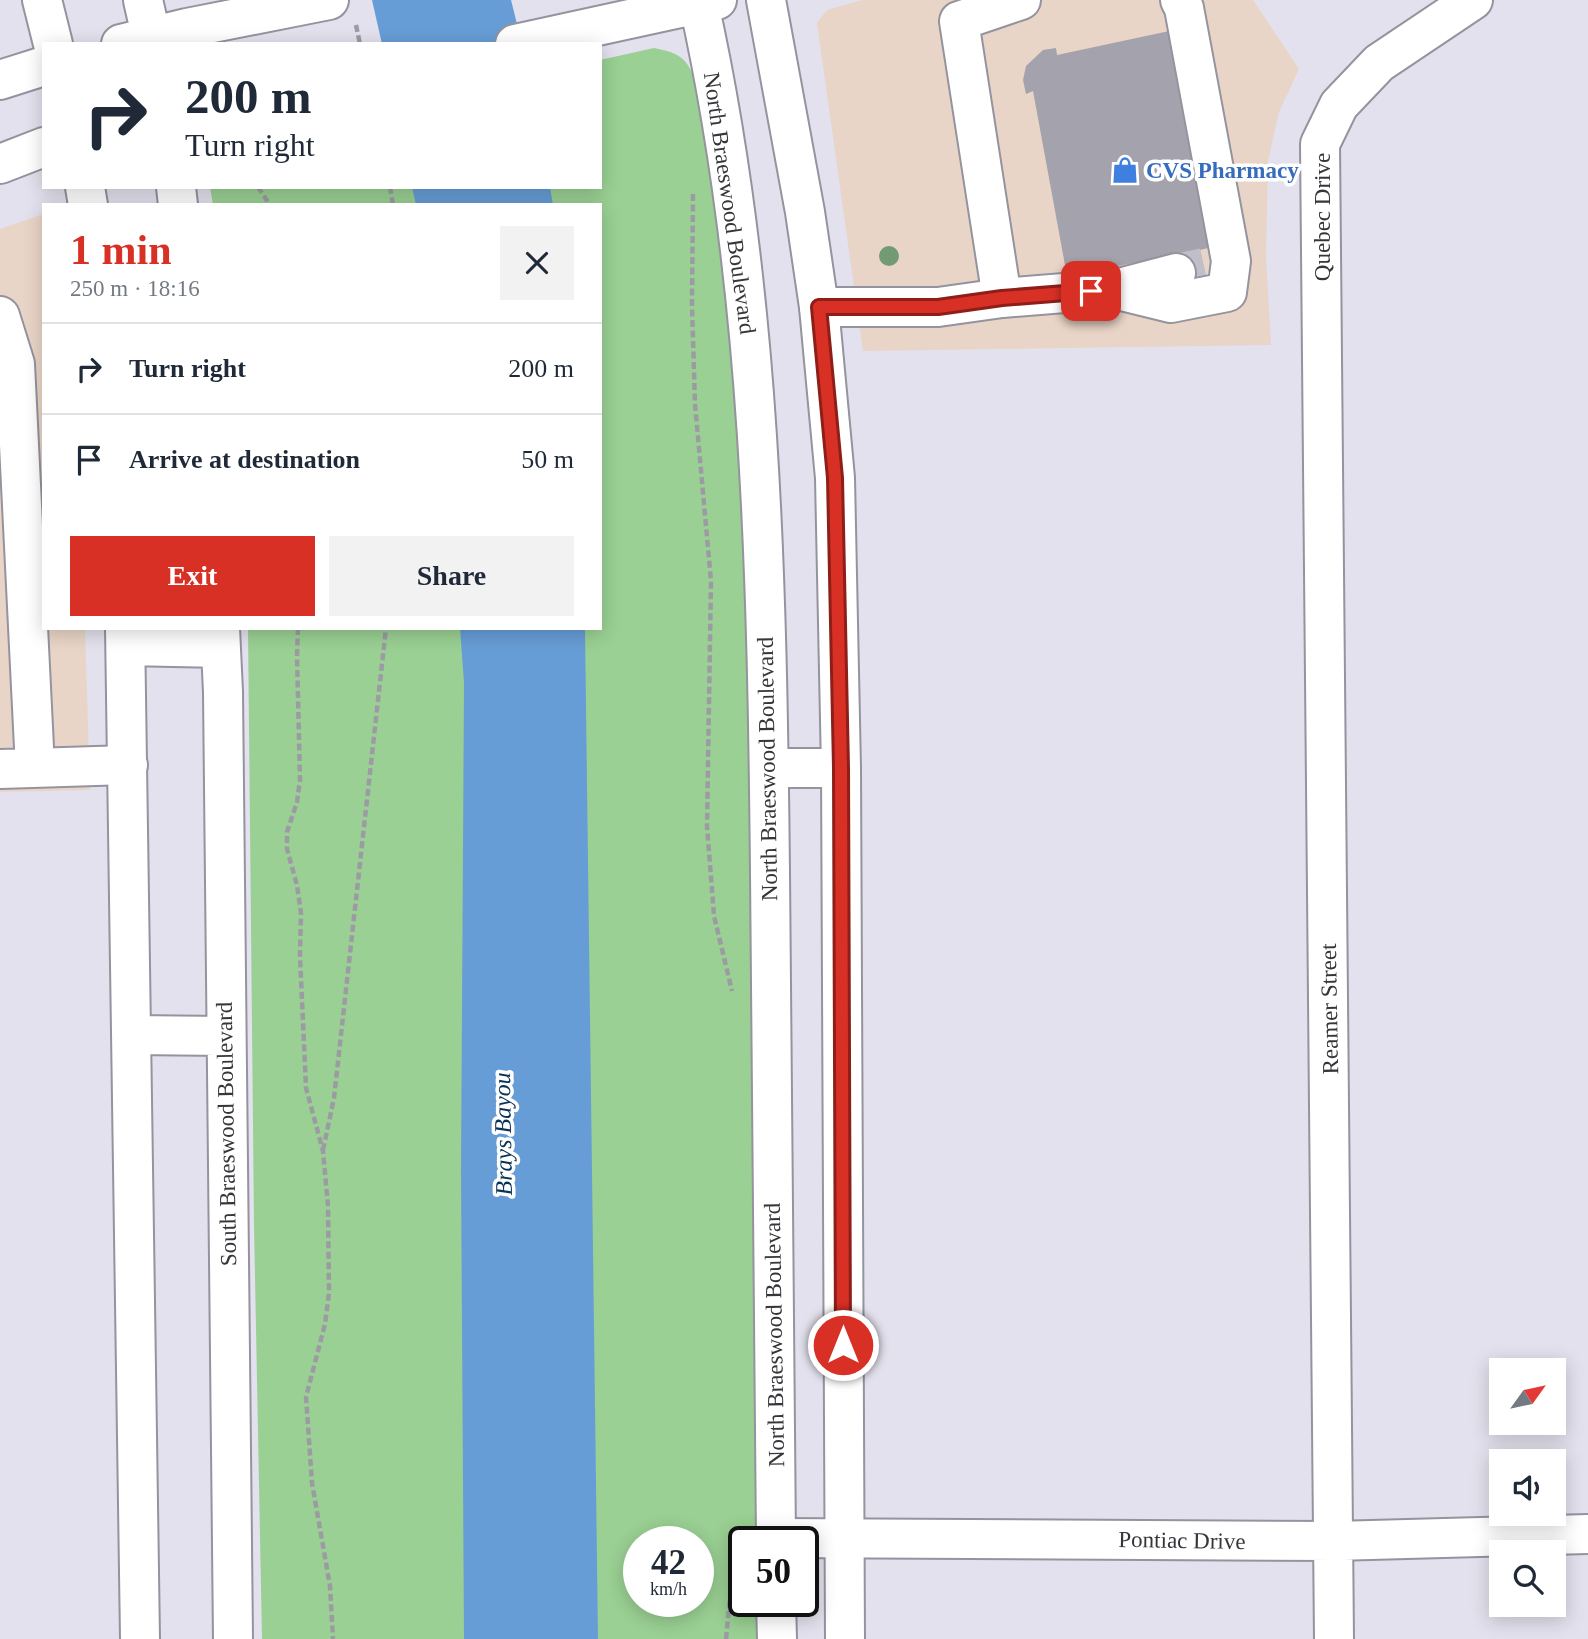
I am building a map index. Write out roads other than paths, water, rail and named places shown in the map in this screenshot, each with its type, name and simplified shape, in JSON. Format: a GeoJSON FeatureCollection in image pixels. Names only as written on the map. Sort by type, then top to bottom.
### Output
{"type":"FeatureCollection","features":[{"type":"Feature","properties":{"kind":"main road"},"geometry":{"type":"LineString","coordinates":[[42,0],[52,42]]}},
{"type":"Feature","properties":{"kind":"main road"},"geometry":{"type":"LineString","coordinates":[[142,31],[329,0]]}},
{"type":"Feature","properties":{"kind":"main road"},"geometry":{"type":"LineString","coordinates":[[765,0],[805,212],[819,307],[835,478],[841,768],[845,1639]]}},
{"type":"Feature","properties":{"kind":"main road"},"geometry":{"type":"LineString","coordinates":[[1002,298],[959,21],[1021,0]]}},
{"type":"Feature","properties":{"kind":"main road"},"geometry":{"type":"LineString","coordinates":[[1114,289],[1171,303],[1227,292],[1204,267],[1184,8],[1180,0]]}},
{"type":"Feature","properties":{"kind":"main road","name":"Quebec Drive"},"geometry":{"type":"LineString","coordinates":[[1322,378],[1320,144],[1339,105],[1380,63],[1474,0]]}},
{"type":"Feature","properties":{"kind":"main road"},"geometry":{"type":"LineString","coordinates":[[524,42],[704,1]]}},
{"type":"Feature","properties":{"kind":"main road","name":"North Braeswood Boulevard"},"geometry":{"type":"LineString","coordinates":[[704,1],[742,266],[760,483],[769,768],[776,1526]]}},
{"type":"Feature","properties":{"kind":"main road"},"geometry":{"type":"LineString","coordinates":[[0,80],[42,67]]}},
{"type":"Feature","properties":{"kind":"main road"},"geometry":{"type":"LineString","coordinates":[[0,164],[42,148]]}},
{"type":"Feature","properties":{"kind":"main road"},"geometry":{"type":"LineString","coordinates":[[819,307],[938,307],[1002,298],[1114,289],[1204,267]]}},
{"type":"Feature","properties":{"kind":"main road"},"geometry":{"type":"LineString","coordinates":[[0,316],[20,363],[17,769],[128,765]]}},
{"type":"Feature","properties":{"kind":"main road","name":"Reamer Street"},"geometry":{"type":"LineString","coordinates":[[1322,378],[1334,1639]]}},
{"type":"Feature","properties":{"kind":"main road"},"geometry":{"type":"LineString","coordinates":[[140,1639],[126,637],[221,638]]}},
{"type":"Feature","properties":{"kind":"main road","name":"South Braeswood Boulevard"},"geometry":{"type":"LineString","coordinates":[[221,638],[233,1639]]}},
{"type":"Feature","properties":{"kind":"main road"},"geometry":{"type":"LineString","coordinates":[[769,768],[841,768]]}},
{"type":"Feature","properties":{"kind":"main road"},"geometry":{"type":"LineString","coordinates":[[132,1035],[225,1036]]}},
{"type":"Feature","properties":{"kind":"main road","name":"Pontiac Drive"},"geometry":{"type":"LineString","coordinates":[[819,1538],[1334,1541],[1588,1534]]}},
{"type":"Feature","properties":{"kind":"main road"},"geometry":{"type":"LineString","coordinates":[[776,1617],[777,1639]]}},
{"type":"Feature","properties":{"kind":"water"},"geometry":{"type":"Polygon","coordinates":[[[372,0],[511,0],[522,42],[382,42],[372,0]]]}},
{"type":"Feature","properties":{"kind":"water"},"geometry":{"type":"Polygon","coordinates":[[[412,189],[550,189],[553,203],[416,203],[412,189]]]}},
{"type":"Feature","properties":{"kind":"water","name":"Brays Bayou"},"geometry":{"type":"Polygon","coordinates":[[[460,630],[585,630],[598,1639],[464,1639],[461,1171],[464,683],[460,630]]]}},
{"type":"Feature","properties":{"kind":"tunnel"},"geometry":{"type":"LineString","coordinates":[[1176,273],[1204,267]]}},
{"type":"Feature","properties":{"kind":"place","name":"CVS Pharmacy"},"geometry":{"type":"Point","coordinates":[1125,170]}}]}
